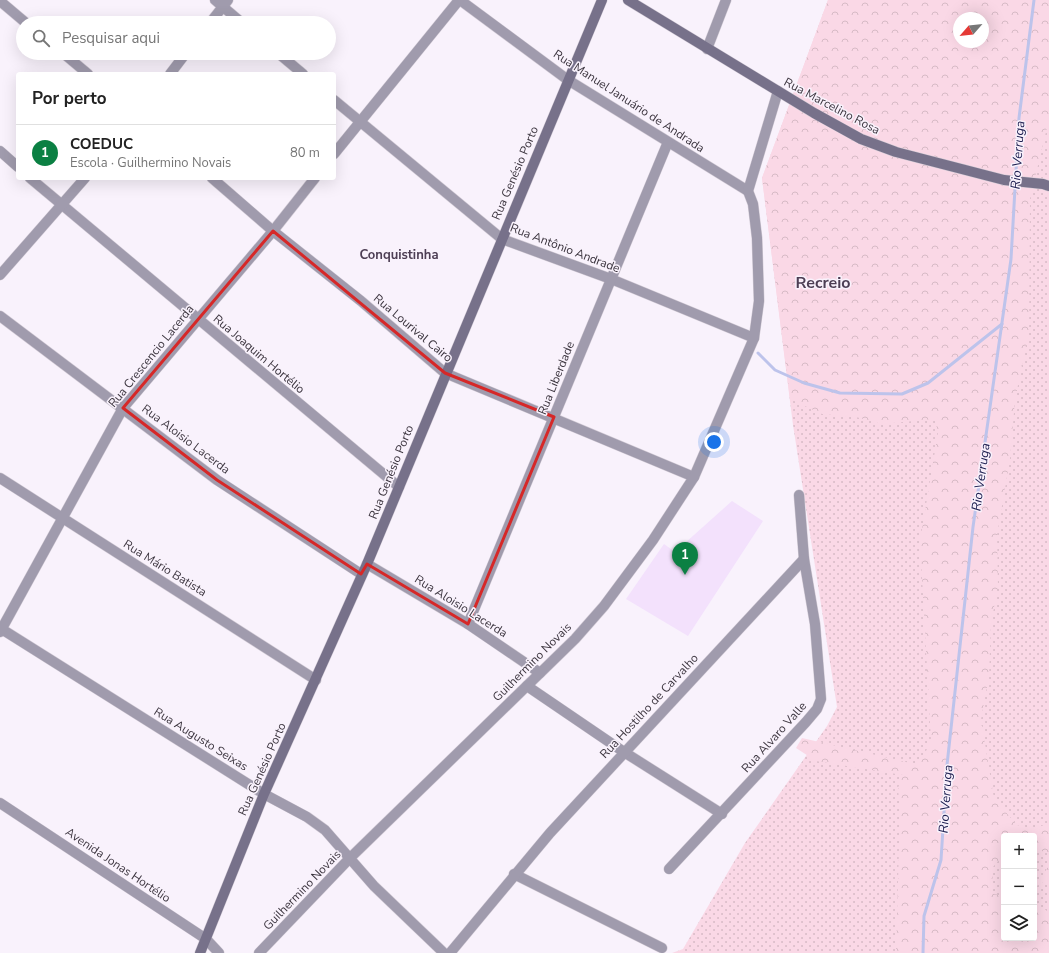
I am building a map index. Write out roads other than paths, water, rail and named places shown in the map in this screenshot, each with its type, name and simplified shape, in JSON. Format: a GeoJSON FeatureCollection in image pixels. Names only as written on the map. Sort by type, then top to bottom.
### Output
{"type":"FeatureCollection","features":[{"type":"Feature","properties":{"kind":"street"},"geometry":{"type":"LineString","coordinates":[[215,0],[226,3],[236,16]]}},
{"type":"Feature","properties":{"kind":"street"},"geometry":{"type":"LineString","coordinates":[[336,152],[459,0]]}},
{"type":"Feature","properties":{"kind":"street","name":"Rua Manuel Januário de Andrada"},"geometry":{"type":"LineString","coordinates":[[459,0],[568,80],[748,192]]}},
{"type":"Feature","properties":{"kind":"street","name":"Rua Genésio Porto"},"geometry":{"type":"LineString","coordinates":[[200,953],[264,794],[316,680],[361,574],[367,564],[445,373],[602,0]]}},
{"type":"Feature","properties":{"kind":"street","name":"Rua Marcelino Rosa"},"geometry":{"type":"LineString","coordinates":[[628,0],[778,91],[861,138],[896,152],[1004,180],[1031,184],[1047,183]]}},
{"type":"Feature","properties":{"kind":"street"},"geometry":{"type":"LineString","coordinates":[[706,48],[726,0]]}},
{"type":"Feature","properties":{"kind":"street"},"geometry":{"type":"LineString","coordinates":[[0,1],[18,16]]}},
{"type":"Feature","properties":{"kind":"street"},"geometry":{"type":"LineString","coordinates":[[216,16],[226,3]]}},
{"type":"Feature","properties":{"kind":"street"},"geometry":{"type":"LineString","coordinates":[[71,60],[86,72]]}},
{"type":"Feature","properties":{"kind":"street"},"geometry":{"type":"LineString","coordinates":[[172,72],[181,60]]}},
{"type":"Feature","properties":{"kind":"street"},"geometry":{"type":"LineString","coordinates":[[286,60],[301,72]]}},
{"type":"Feature","properties":{"kind":"street"},"geometry":{"type":"LineString","coordinates":[[748,192],[778,91]]}},
{"type":"Feature","properties":{"kind":"street","name":"Rua Antônio Andrade"},"geometry":{"type":"LineString","coordinates":[[336,102],[502,239],[611,279],[754,338]]}},
{"type":"Feature","properties":{"kind":"street","name":"Rua Liberdade"},"geometry":{"type":"LineString","coordinates":[[468,624],[668,142]]}},
{"type":"Feature","properties":{"kind":"street"},"geometry":{"type":"LineString","coordinates":[[0,152],[16,165]]}},
{"type":"Feature","properties":{"kind":"street","name":"Rua Joaquim Hortélio"},"geometry":{"type":"LineString","coordinates":[[32,180],[197,320],[399,487]]}},
{"type":"Feature","properties":{"kind":"street"},"geometry":{"type":"LineString","coordinates":[[0,276],[83,180]]}},
{"type":"Feature","properties":{"kind":"street","name":"Rua Lourival Cairo"},"geometry":{"type":"LineString","coordinates":[[214,180],[273,231],[361,301],[445,373],[554,417],[694,477]]}},
{"type":"Feature","properties":{"kind":"street","name":"Rua Crescencio Lacerda"},"geometry":{"type":"LineString","coordinates":[[1,630],[61,518],[123,408],[273,231],[313,180]]}},
{"type":"Feature","properties":{"kind":"street","name":"Guilhermino Novais"},"geometry":{"type":"LineString","coordinates":[[259,953],[350,858],[575,639],[604,606],[653,540],[694,477],[754,338],[759,301],[757,238],[754,204],[748,192]]}},
{"type":"Feature","properties":{"kind":"street","name":"Rua Aloisio Lacerda"},"geometry":{"type":"LineString","coordinates":[[0,316],[217,480],[361,574]]}},
{"type":"Feature","properties":{"kind":"street","name":"Rua Mário Batista"},"geometry":{"type":"LineString","coordinates":[[0,478],[316,680]]}},
{"type":"Feature","properties":{"kind":"street","name":"Rua Alvaro Valle"},"geometry":{"type":"LineString","coordinates":[[669,869],[722,814],[806,722],[819,704],[820,684],[815,624],[804,559],[799,495]]}},
{"type":"Feature","properties":{"kind":"street","name":"Rua Hostilho de Carvalho"},"geometry":{"type":"LineString","coordinates":[[450,953],[514,874],[624,752],[789,577],[804,559]]}},
{"type":"Feature","properties":{"kind":"street","name":"Rua Aloisio Lacerda"},"geometry":{"type":"LineString","coordinates":[[367,564],[468,624],[540,673]]}},
{"type":"Feature","properties":{"kind":"street","name":"Rua Augusto Seixas"},"geometry":{"type":"LineString","coordinates":[[1,630],[264,794],[307,817],[325,830],[374,886],[444,953]]}},
{"type":"Feature","properties":{"kind":"street"},"geometry":{"type":"LineString","coordinates":[[527,686],[624,752],[722,814]]}},
{"type":"Feature","properties":{"kind":"street","name":"Avenida Jonas Hortélio"},"geometry":{"type":"LineString","coordinates":[[0,802],[206,939],[219,953]]}},
{"type":"Feature","properties":{"kind":"street"},"geometry":{"type":"LineString","coordinates":[[514,874],[662,948]]}},
{"type":"Feature","properties":{"kind":"waterway","name":"Rio Verruga"},"geometry":{"type":"LineString","coordinates":[[923,953],[924,916],[941,860],[947,765],[973,527],[1011,259],[1019,118],[1034,0]]}},
{"type":"Feature","properties":{"kind":"waterway"},"geometry":{"type":"LineString","coordinates":[[758,353],[775,370],[804,383],[840,393],[902,394],[928,383],[1002,324]]}},
{"type":"Feature","properties":{"kind":"place","name":"COEDUC"},"geometry":{"type":"Point","coordinates":[685,575]}},
{"type":"Feature","properties":{"kind":"district","name":"Conquistinha"},"geometry":{"type":"Point","coordinates":[399,254]}},
{"type":"Feature","properties":{"kind":"district","name":"Recreio"},"geometry":{"type":"Point","coordinates":[823,282]}}]}
